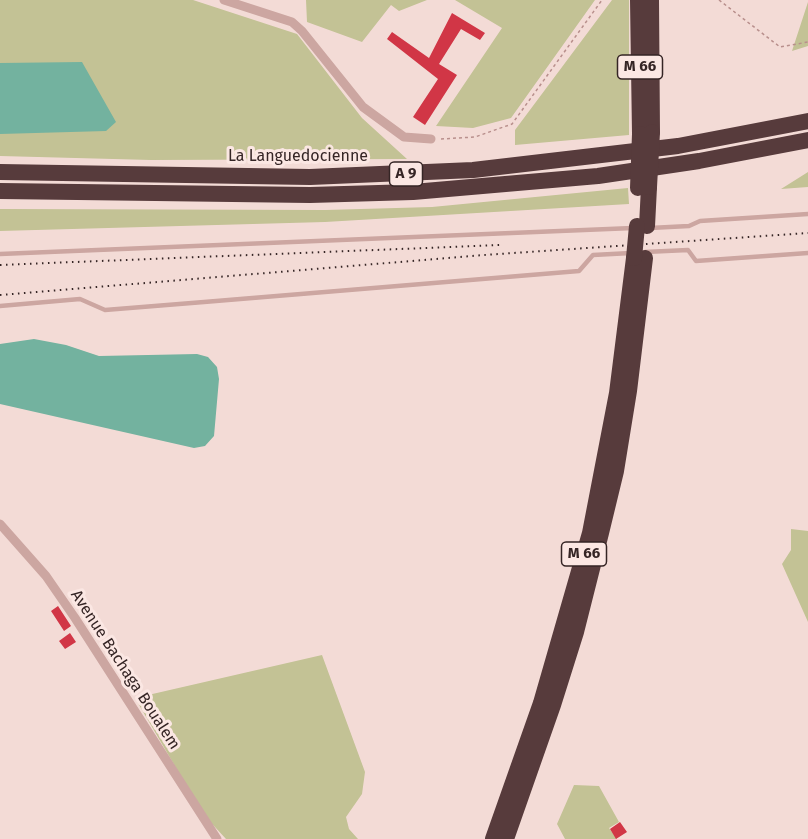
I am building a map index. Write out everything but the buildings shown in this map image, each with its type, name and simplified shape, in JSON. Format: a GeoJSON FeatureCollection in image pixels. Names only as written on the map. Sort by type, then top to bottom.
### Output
{"type":"FeatureCollection","features":[{"type":"Feature","properties":{"kind":"highway","name":"M 66"},"geometry":{"type":"LineString","coordinates":[[638,0],[646,133]]}},
{"type":"Feature","properties":{"kind":"highway","name":"M 66"},"geometry":{"type":"LineString","coordinates":[[506,839],[560,684],[616,471],[629,391],[642,226],[651,0]]}},
{"type":"Feature","properties":{"kind":"highway","name":"La Languedocienne"},"geometry":{"type":"LineString","coordinates":[[0,172],[310,177],[473,170],[667,148],[808,121]]}},
{"type":"Feature","properties":{"kind":"highway","name":"A 9"},"geometry":{"type":"LineString","coordinates":[[0,191],[310,195],[433,191],[625,172],[808,140]]}},
{"type":"Feature","properties":{"kind":"highway","name":"M 66"},"geometry":{"type":"LineString","coordinates":[[493,839],[541,703],[590,533],[617,393],[639,258]]}},
{"type":"Feature","properties":{"kind":"street"},"geometry":{"type":"LineString","coordinates":[[224,0],[292,22],[302,31],[363,107],[404,137],[430,139]]}},
{"type":"Feature","properties":{"kind":"street","name":"Avenue Bachaga Boualem"},"geometry":{"type":"LineString","coordinates":[[0,524],[45,576],[75,618],[217,839]]}},
{"type":"Feature","properties":{"kind":"lane"},"geometry":{"type":"LineString","coordinates":[[0,254],[689,226],[700,221],[808,214]]}},
{"type":"Feature","properties":{"kind":"lane"},"geometry":{"type":"LineString","coordinates":[[0,306],[80,299],[105,310],[579,271],[593,255],[688,250],[696,261],[808,253]]}},
{"type":"Feature","properties":{"kind":"path"},"geometry":{"type":"LineString","coordinates":[[430,139],[475,137],[512,124],[602,0]]}},
{"type":"Feature","properties":{"kind":"path"},"geometry":{"type":"LineString","coordinates":[[719,0],[780,47],[808,42]]}},
{"type":"Feature","properties":{"kind":"shaded area"},"geometry":{"type":"Polygon","coordinates":[[[0,0],[193,0],[297,34],[362,118],[407,159],[151,160],[0,156],[0,0]]]}},
{"type":"Feature","properties":{"kind":"shaded area"},"geometry":{"type":"Polygon","coordinates":[[[306,0],[427,0],[399,11],[391,5],[362,42],[307,22],[306,0]]]}},
{"type":"Feature","properties":{"kind":"shaded area"},"geometry":{"type":"Polygon","coordinates":[[[455,0],[595,0],[511,118],[473,128],[436,126],[502,28],[455,0]]]}},
{"type":"Feature","properties":{"kind":"shaded area"},"geometry":{"type":"Polygon","coordinates":[[[612,0],[629,0],[629,135],[515,145],[515,130],[612,0]]]}},
{"type":"Feature","properties":{"kind":"shaded area"},"geometry":{"type":"Polygon","coordinates":[[[808,2],[808,46],[792,51],[808,2]]]}},
{"type":"Feature","properties":{"kind":"shaded area"},"geometry":{"type":"Polygon","coordinates":[[[82,62],[116,122],[106,131],[0,134],[0,63],[82,62]]]}},
{"type":"Feature","properties":{"kind":"shaded area"},"geometry":{"type":"Polygon","coordinates":[[[808,172],[808,187],[781,189],[808,172]]]}},
{"type":"Feature","properties":{"kind":"shaded area"},"geometry":{"type":"Polygon","coordinates":[[[628,188],[629,204],[325,222],[0,231],[0,209],[325,210],[432,207],[628,188]]]}},
{"type":"Feature","properties":{"kind":"shaded area"},"geometry":{"type":"Polygon","coordinates":[[[34,339],[66,345],[99,356],[197,354],[208,357],[217,367],[219,379],[214,436],[205,446],[194,448],[0,404],[0,344],[34,339]]]}},
{"type":"Feature","properties":{"kind":"shaded area"},"geometry":{"type":"Polygon","coordinates":[[[791,529],[808,531],[808,622],[782,564],[791,550],[791,529]]]}},
{"type":"Feature","properties":{"kind":"shaded area"},"geometry":{"type":"Polygon","coordinates":[[[322,655],[365,772],[362,794],[346,817],[349,829],[358,839],[226,839],[203,814],[135,698],[322,655]]]}},
{"type":"Feature","properties":{"kind":"shaded area"},"geometry":{"type":"Polygon","coordinates":[[[574,785],[599,786],[619,822],[609,828],[617,839],[565,839],[557,824],[574,785]]]}},
{"type":"Feature","properties":{"kind":"railway"},"geometry":{"type":"LineString","coordinates":[[0,295],[484,255],[808,233]]}},
{"type":"Feature","properties":{"kind":"railway"},"geometry":{"type":"LineString","coordinates":[[0,265],[500,245]]}}]}
